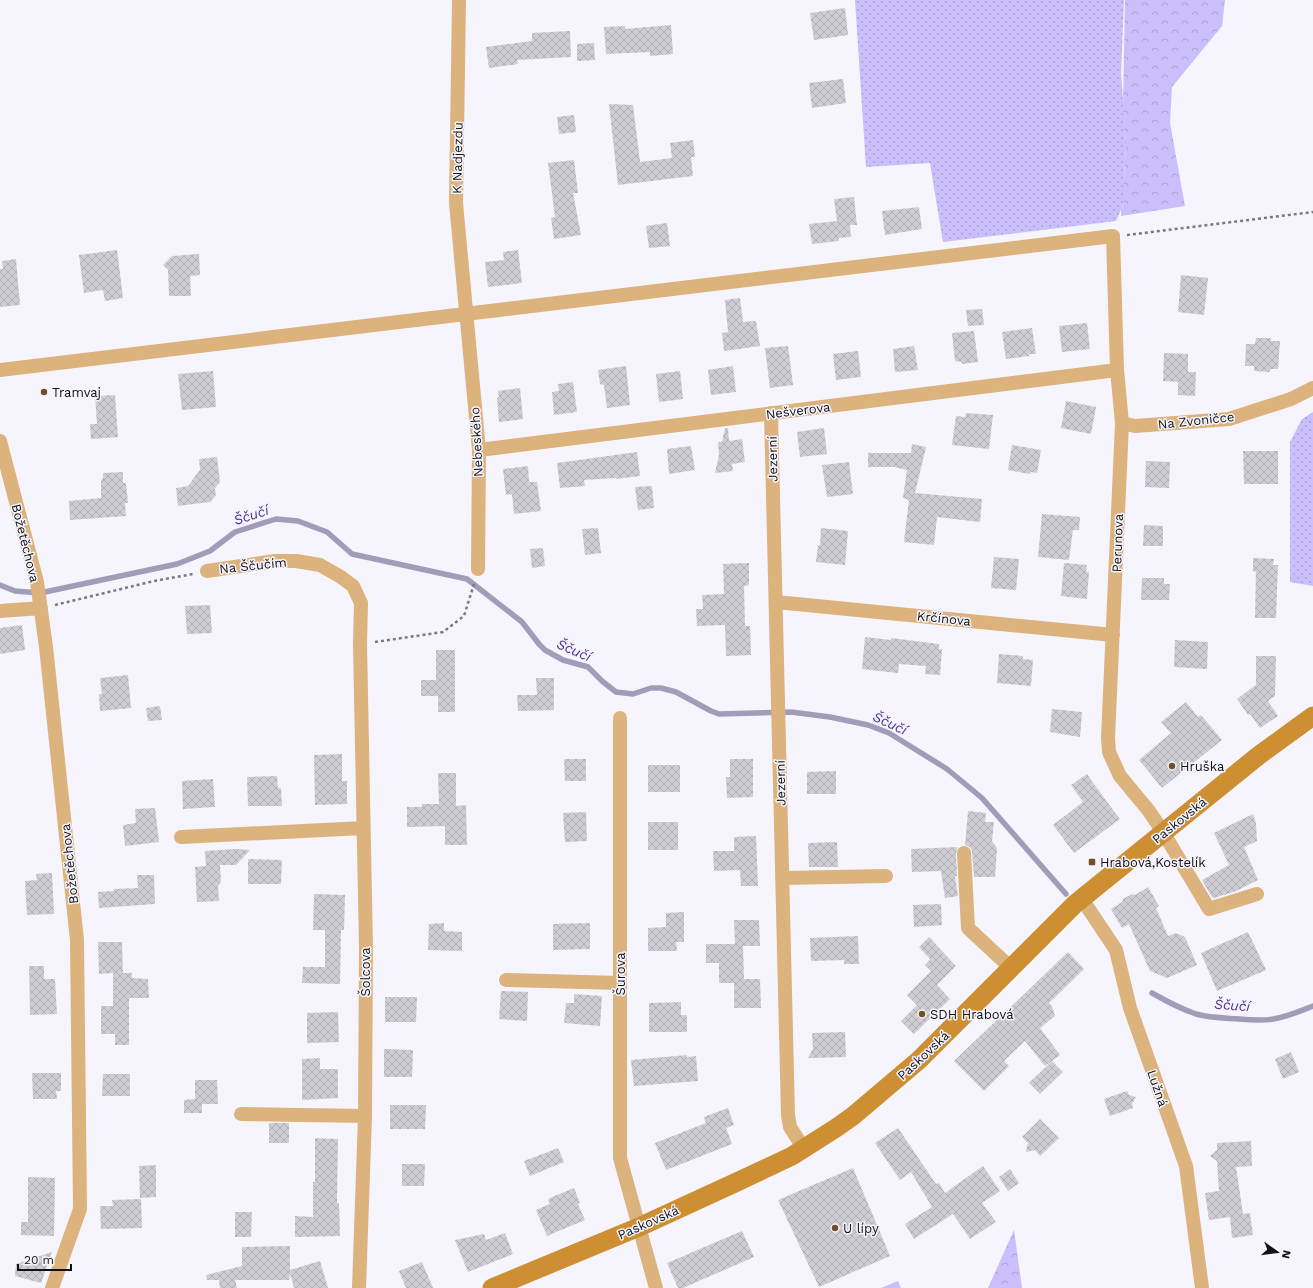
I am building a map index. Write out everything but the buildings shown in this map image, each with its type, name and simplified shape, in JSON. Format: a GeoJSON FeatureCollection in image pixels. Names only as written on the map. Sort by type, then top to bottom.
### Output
{"type":"FeatureCollection","features":[{"type":"Feature","properties":{"kind":"main road","name":"Paskovská"},"geometry":{"type":"LineString","coordinates":[[492,1288],[639,1227],[770,1167],[804,1149],[853,1116],[910,1069],[1056,922],[1082,899],[1258,756],[1313,716]]}},
{"type":"Feature","properties":{"kind":"street","name":"K Nadjezdu"},"geometry":{"type":"LineString","coordinates":[[459,0],[456,203],[466,315]]}},
{"type":"Feature","properties":{"kind":"street"},"geometry":{"type":"LineString","coordinates":[[0,370],[1113,236]]}},
{"type":"Feature","properties":{"kind":"street","name":"Perunova"},"geometry":{"type":"LineString","coordinates":[[1113,236],[1117,370],[1122,423],[1108,738],[1109,752],[1120,776],[1163,832],[1209,909],[1257,894]]}},
{"type":"Feature","properties":{"kind":"street","name":"Nebeského"},"geometry":{"type":"LineString","coordinates":[[466,315],[479,450],[478,569]]}},
{"type":"Feature","properties":{"kind":"street","name":"Nešverova"},"geometry":{"type":"LineString","coordinates":[[479,450],[1117,370]]}},
{"type":"Feature","properties":{"kind":"street","name":"Na Zvoničce"},"geometry":{"type":"LineString","coordinates":[[1122,423],[1135,426],[1228,419],[1291,399],[1313,388]]}},
{"type":"Feature","properties":{"kind":"street","name":"Jezerní"},"geometry":{"type":"LineString","coordinates":[[771,413],[788,1115],[790,1127],[804,1149]]}},
{"type":"Feature","properties":{"kind":"street","name":"Božetěchova"},"geometry":{"type":"LineString","coordinates":[[0,441],[37,582],[41,606],[77,940],[80,1209],[52,1288]]}},
{"type":"Feature","properties":{"kind":"street","name":"Na Ščučím"},"geometry":{"type":"LineString","coordinates":[[207,571],[275,560],[296,561],[320,566],[342,576],[353,586],[361,603],[360,644]]}},
{"type":"Feature","properties":{"kind":"street","name":"Krčínova"},"geometry":{"type":"LineString","coordinates":[[776,602],[1113,635]]}},
{"type":"Feature","properties":{"kind":"street"},"geometry":{"type":"LineString","coordinates":[[0,611],[41,606]]}},
{"type":"Feature","properties":{"kind":"street","name":"Šolcova"},"geometry":{"type":"LineString","coordinates":[[359,1288],[365,1116],[366,948],[360,644]]}},
{"type":"Feature","properties":{"kind":"street","name":"Šurova"},"geometry":{"type":"LineString","coordinates":[[620,718],[620,1158],[656,1288]]}},
{"type":"Feature","properties":{"kind":"street"},"geometry":{"type":"LineString","coordinates":[[181,837],[364,828]]}},
{"type":"Feature","properties":{"kind":"street"},"geometry":{"type":"LineString","coordinates":[[964,853],[968,928],[1011,968]]}},
{"type":"Feature","properties":{"kind":"street"},"geometry":{"type":"LineString","coordinates":[[782,878],[886,876]]}},
{"type":"Feature","properties":{"kind":"street","name":"Lužná"},"geometry":{"type":"LineString","coordinates":[[1082,899],[1116,950],[1130,1008],[1186,1166],[1202,1288]]}},
{"type":"Feature","properties":{"kind":"street"},"geometry":{"type":"LineString","coordinates":[[506,980],[620,983]]}},
{"type":"Feature","properties":{"kind":"street"},"geometry":{"type":"LineString","coordinates":[[241,1114],[365,1116]]}},
{"type":"Feature","properties":{"kind":"path"},"geometry":{"type":"LineString","coordinates":[[1113,236],[1313,212]]}},
{"type":"Feature","properties":{"kind":"path"},"geometry":{"type":"LineString","coordinates":[[41,606],[207,571]]}},
{"type":"Feature","properties":{"kind":"path"},"geometry":{"type":"LineString","coordinates":[[360,644],[444,632],[464,616],[471,593]]}},
{"type":"Feature","properties":{"kind":"green space"},"geometry":{"type":"Polygon","coordinates":[[[855,0],[1124,0],[1121,73],[1126,143],[1124,203],[1116,221],[943,242],[930,163],[866,167],[855,0]]]}},
{"type":"Feature","properties":{"kind":"green space"},"geometry":{"type":"Polygon","coordinates":[[[1125,0],[1225,0],[1222,26],[1172,87],[1170,123],[1185,206],[1121,216],[1121,210],[1124,203],[1126,143],[1123,108],[1125,0]]]}},
{"type":"Feature","properties":{"kind":"green space"},"geometry":{"type":"Polygon","coordinates":[[[1313,412],[1313,586],[1290,582],[1290,442],[1302,419],[1313,412]]]}},
{"type":"Feature","properties":{"kind":"green space"},"geometry":{"type":"Polygon","coordinates":[[[1014,1230],[1022,1288],[988,1288],[1014,1230]]]}},
{"type":"Feature","properties":{"kind":"green space"},"geometry":{"type":"Polygon","coordinates":[[[898,1281],[901,1288],[881,1288],[898,1281]]]}},
{"type":"Feature","properties":{"kind":"waterway","name":"Ščučí"},"geometry":{"type":"LineString","coordinates":[[0,585],[15,591],[40,593],[177,564],[210,551],[235,532],[276,519],[298,521],[327,532],[352,554],[467,579],[522,622],[545,650],[563,660],[588,667],[616,692],[633,694],[651,688],[661,688],[676,692],[719,714],[791,712],[830,717],[868,725],[889,733],[947,769],[982,798],[1066,894]]}},
{"type":"Feature","properties":{"kind":"waterway","name":"Ščučí"},"geometry":{"type":"LineString","coordinates":[[1152,993],[1190,1012],[1218,1018],[1269,1020],[1313,1006]]}},
{"type":"Feature","properties":{"kind":"place","name":"Tramvaj"},"geometry":{"type":"Point","coordinates":[44,392]}},
{"type":"Feature","properties":{"kind":"place","name":"Hruška"},"geometry":{"type":"Point","coordinates":[1172,766]}},
{"type":"Feature","properties":{"kind":"place","name":"Hrabová,Kostelík"},"geometry":{"type":"Point","coordinates":[1092,862]}},
{"type":"Feature","properties":{"kind":"place","name":"SDH Hrabová"},"geometry":{"type":"Point","coordinates":[922,1014]}},
{"type":"Feature","properties":{"kind":"place","name":"U lípy"},"geometry":{"type":"Point","coordinates":[835,1228]}}]}
